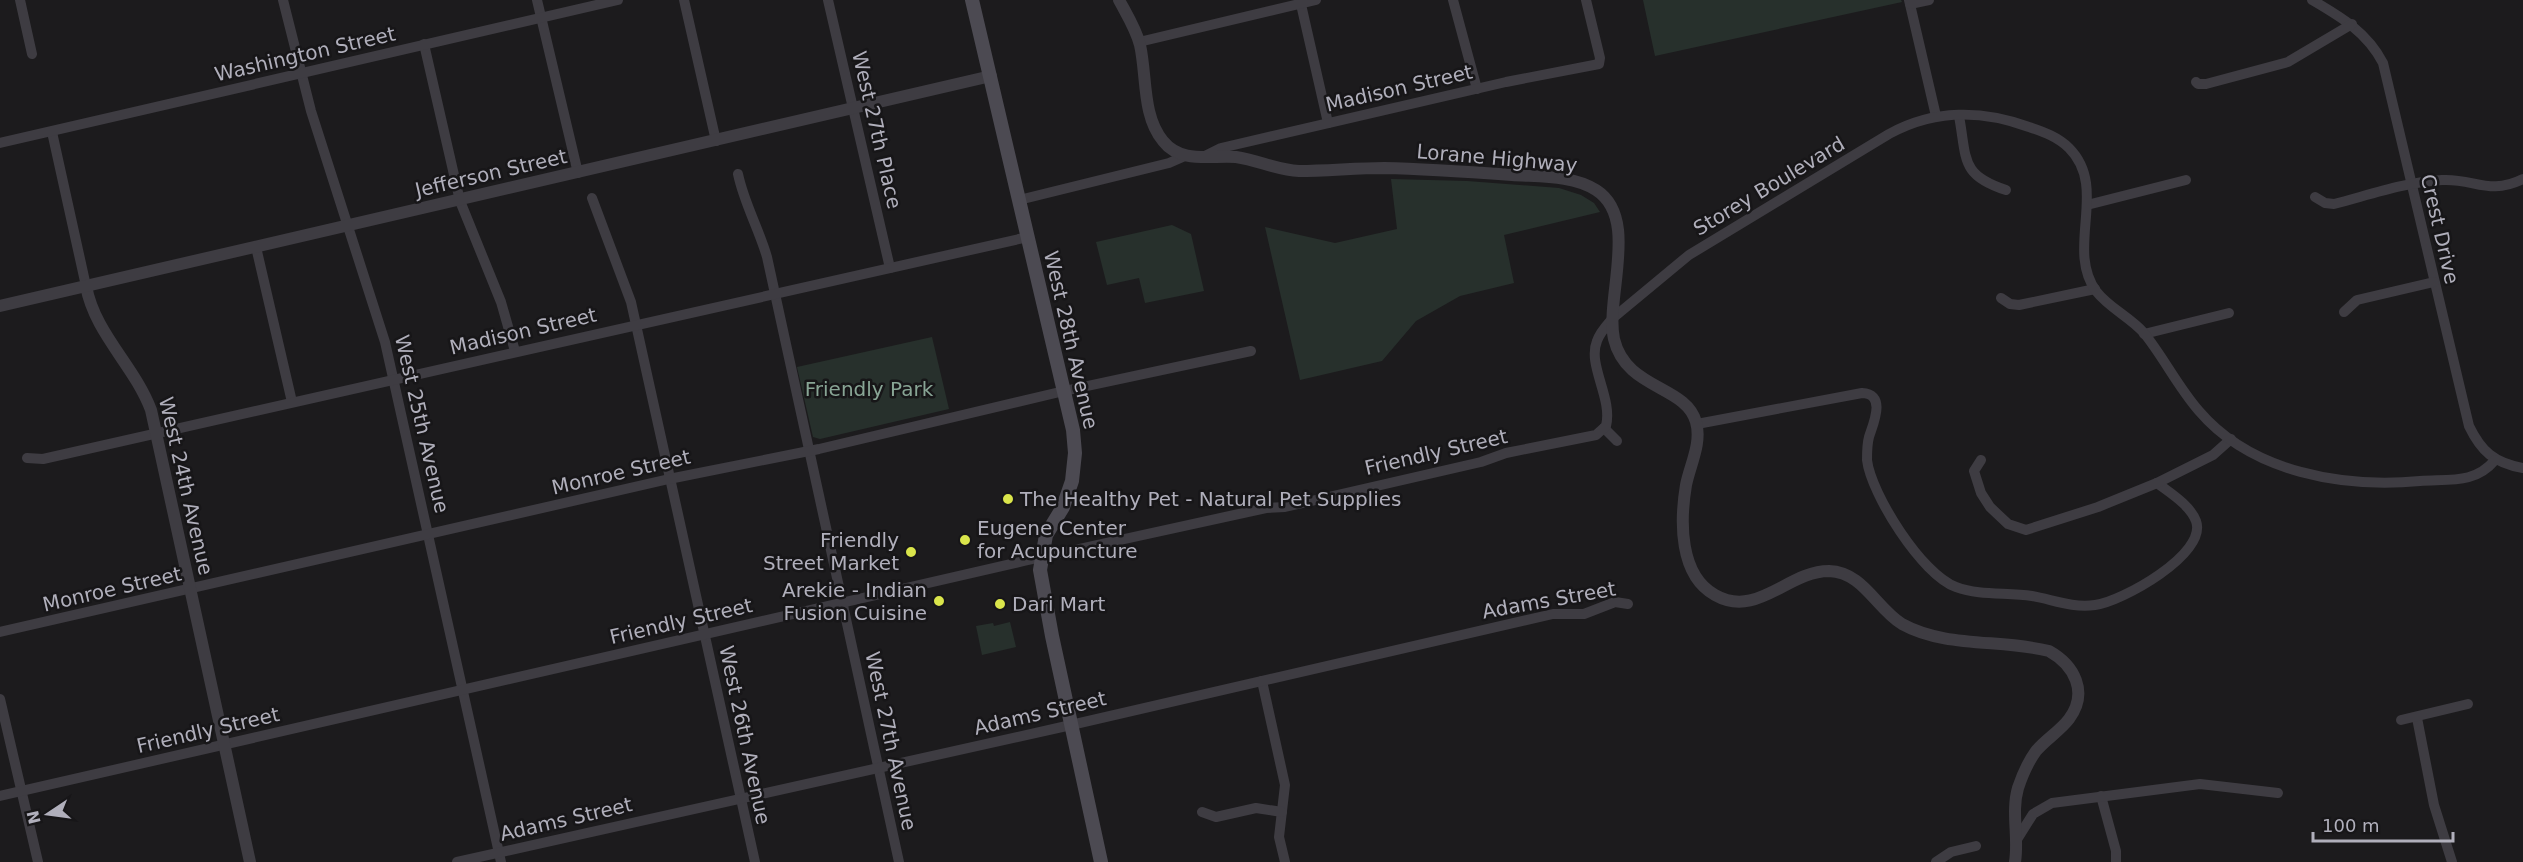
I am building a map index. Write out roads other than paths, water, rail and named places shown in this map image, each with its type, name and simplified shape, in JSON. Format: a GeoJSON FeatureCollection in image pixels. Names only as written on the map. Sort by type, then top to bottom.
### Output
{"type":"FeatureCollection","features":[{"type":"Feature","properties":{"kind":"main road","name":"West 28th Avenue"},"geometry":{"type":"LineString","coordinates":[[972,0],[1075,440],[1074,470],[1063,507],[1046,536],[1040,570],[1044,598],[1101,862]]}},
{"type":"Feature","properties":{"kind":"street"},"geometry":{"type":"LineString","coordinates":[[20,0],[32,54]]}},
{"type":"Feature","properties":{"kind":"street","name":"West 25th Avenue"},"geometry":{"type":"LineString","coordinates":[[283,0],[300,74],[385,342],[500,857]]}},
{"type":"Feature","properties":{"kind":"street"},"geometry":{"type":"LineString","coordinates":[[537,0],[579,173]]}},
{"type":"Feature","properties":{"kind":"street","name":"Washington Street"},"geometry":{"type":"LineString","coordinates":[[0,143],[618,0]]}},
{"type":"Feature","properties":{"kind":"street"},"geometry":{"type":"LineString","coordinates":[[684,0],[716,141]]}},
{"type":"Feature","properties":{"kind":"street","name":"West 27th Place"},"geometry":{"type":"LineString","coordinates":[[828,0],[890,268]]}},
{"type":"Feature","properties":{"kind":"street"},"geometry":{"type":"LineString","coordinates":[[1119,0],[1139,42],[1155,130],[1169,148],[1185,156]]}},
{"type":"Feature","properties":{"kind":"street"},"geometry":{"type":"LineString","coordinates":[[1139,42],[1316,0]]}},
{"type":"Feature","properties":{"kind":"street"},"geometry":{"type":"LineString","coordinates":[[1453,0],[1477,89]]}},
{"type":"Feature","properties":{"kind":"street","name":"Madison Street"},"geometry":{"type":"LineString","coordinates":[[1203,157],[1221,148],[1328,123],[1477,89],[1597,65],[1600,63],[1600,58],[1586,0]]}},
{"type":"Feature","properties":{"kind":"street"},"geometry":{"type":"LineString","coordinates":[[1929,0],[1910,2],[1936,116]]}},
{"type":"Feature","properties":{"kind":"street","name":"Crest Drive"},"geometry":{"type":"LineString","coordinates":[[2312,0],[2352,24],[2375,47],[2384,63],[2469,426],[2484,449],[2495,460]]}},
{"type":"Feature","properties":{"kind":"street"},"geometry":{"type":"LineString","coordinates":[[1300,2],[1328,123]]}},
{"type":"Feature","properties":{"kind":"street"},"geometry":{"type":"LineString","coordinates":[[2196,82],[2206,84],[2288,62],[2352,24]]}},
{"type":"Feature","properties":{"kind":"street"},"geometry":{"type":"LineString","coordinates":[[424,44],[460,201],[501,302],[515,351]]}},
{"type":"Feature","properties":{"kind":"street","name":"Jefferson Street"},"geometry":{"type":"LineString","coordinates":[[0,306],[991,76]]}},
{"type":"Feature","properties":{"kind":"street","name":"Storey Boulevard"},"geometry":{"type":"LineString","coordinates":[[1613,318],[1689,255],[1900,128],[1936,116],[1995,116],[2044,133],[2062,142],[2078,159],[2083,170],[2087,205],[2083,249],[2095,290],[2144,334],[2194,406],[2231,439],[2267,461],[2305,472],[2377,484],[2472,477],[2482,473],[2495,460]]}},
{"type":"Feature","properties":{"kind":"street"},"geometry":{"type":"LineString","coordinates":[[1959,116],[1972,172],[1982,181],[2006,190]]}},
{"type":"Feature","properties":{"kind":"street","name":"West 24th Avenue"},"geometry":{"type":"LineString","coordinates":[[52,132],[91,306],[100,327],[145,395],[156,433],[250,862]]}},
{"type":"Feature","properties":{"kind":"street"},"geometry":{"type":"LineString","coordinates":[[1019,200],[1169,163],[1185,156]]}},
{"type":"Feature","properties":{"kind":"street","name":"Lorane Highway"},"geometry":{"type":"LineString","coordinates":[[1185,156],[1241,158],[1289,170],[1418,170],[1531,176],[1578,182],[1593,188],[1605,196],[1612,207],[1617,223],[1613,318],[1615,341],[1627,367],[1638,377],[1677,399],[1690,412],[1697,424]]}},
{"type":"Feature","properties":{"kind":"street","name":"West 27th Avenue"},"geometry":{"type":"LineString","coordinates":[[738,174],[745,203],[763,244],[810,449],[899,862]]}},
{"type":"Feature","properties":{"kind":"street"},"geometry":{"type":"LineString","coordinates":[[2315,198],[2334,204],[2412,185],[2444,180],[2495,188],[2523,179]]}},
{"type":"Feature","properties":{"kind":"street"},"geometry":{"type":"LineString","coordinates":[[2087,205],[2186,180]]}},
{"type":"Feature","properties":{"kind":"street","name":"West 26th Avenue"},"geometry":{"type":"LineString","coordinates":[[592,198],[626,284],[636,324],[754,862]]}},
{"type":"Feature","properties":{"kind":"street","name":"Madison Street"},"geometry":{"type":"LineString","coordinates":[[27,458],[43,459],[1028,237]]}},
{"type":"Feature","properties":{"kind":"street"},"geometry":{"type":"LineString","coordinates":[[256,247],[292,402]]}},
{"type":"Feature","properties":{"kind":"street"},"geometry":{"type":"LineString","coordinates":[[2344,312],[2357,300],[2434,282]]}},
{"type":"Feature","properties":{"kind":"street"},"geometry":{"type":"LineString","coordinates":[[2001,298],[2010,304],[2019,305],[2095,290]]}},
{"type":"Feature","properties":{"kind":"street"},"geometry":{"type":"LineString","coordinates":[[2144,334],[2229,313]]}},
{"type":"Feature","properties":{"kind":"street"},"geometry":{"type":"LineString","coordinates":[[1613,318],[1603,330],[1595,348],[1608,408],[1608,420],[1604,428],[1617,441]]}},
{"type":"Feature","properties":{"kind":"street","name":"Monroe Street"},"geometry":{"type":"LineString","coordinates":[[0,632],[429,536],[669,479],[819,449],[1064,391],[1251,351]]}},
{"type":"Feature","properties":{"kind":"street"},"geometry":{"type":"LineString","coordinates":[[2015,862],[2017,795],[2027,765],[2036,752],[2068,720],[2077,704],[2078,684],[2070,666],[2049,651],[2035,647],[1956,639],[1918,630],[1893,617],[1857,581],[1836,572],[1807,575],[1751,601],[1731,601],[1716,596],[1702,586],[1689,564],[1684,536],[1686,488],[1696,449],[1697,424],[1866,393],[1874,399],[1877,413],[1867,445],[1869,467],[1885,508],[1898,529],[1939,578],[1956,587],[2031,596],[2075,606],[2107,603],[2136,590],[2180,556],[2195,537],[2196,519],[2157,483]]}},
{"type":"Feature","properties":{"kind":"street","name":"Friendly Street"},"geometry":{"type":"LineString","coordinates":[[0,796],[1041,557],[1266,508],[1285,507],[1480,462],[1506,453],[1587,438],[1596,435],[1604,428]]}},
{"type":"Feature","properties":{"kind":"street"},"geometry":{"type":"LineString","coordinates":[[1981,460],[1974,471],[1985,501],[2008,524],[2026,530],[2091,509],[2157,483],[2213,455],[2231,439]]}},
{"type":"Feature","properties":{"kind":"street"},"geometry":{"type":"LineString","coordinates":[[2495,460],[2523,468]]}},
{"type":"Feature","properties":{"kind":"street","name":"Adams Street"},"geometry":{"type":"LineString","coordinates":[[458,862],[500,857],[741,799],[1552,614],[1584,614],[1615,602],[1629,604]]}},
{"type":"Feature","properties":{"kind":"street"},"geometry":{"type":"LineString","coordinates":[[1262,681],[1284,779],[1285,790],[1279,839],[1285,862]]}},
{"type":"Feature","properties":{"kind":"street"},"geometry":{"type":"LineString","coordinates":[[0,699],[38,862]]}},
{"type":"Feature","properties":{"kind":"street"},"geometry":{"type":"LineString","coordinates":[[2401,720],[2468,704]]}},
{"type":"Feature","properties":{"kind":"street"},"geometry":{"type":"LineString","coordinates":[[2416,718],[2434,805],[2452,862]]}},
{"type":"Feature","properties":{"kind":"street"},"geometry":{"type":"LineString","coordinates":[[2016,841],[2029,819],[2043,807],[2101,796],[2200,784],[2278,793]]}},
{"type":"Feature","properties":{"kind":"street"},"geometry":{"type":"LineString","coordinates":[[2101,796],[2116,851],[2116,862]]}},
{"type":"Feature","properties":{"kind":"street"},"geometry":{"type":"LineString","coordinates":[[1202,812],[1216,817],[1253,808],[1282,812]]}},
{"type":"Feature","properties":{"kind":"street"},"geometry":{"type":"LineString","coordinates":[[1936,862],[1951,852],[1976,846]]}},
{"type":"Feature","properties":{"kind":"place","name":"The Healthy Pet - Natural Pet Supplies"},"geometry":{"type":"Point","coordinates":[1008,499]}},
{"type":"Feature","properties":{"kind":"place","name":"Eugene Center for Acupuncture"},"geometry":{"type":"Point","coordinates":[965,540]}},
{"type":"Feature","properties":{"kind":"place","name":"Friendly Street Market"},"geometry":{"type":"Point","coordinates":[911,552]}},
{"type":"Feature","properties":{"kind":"place","name":"Arekie - Indian Fusion Cuisine"},"geometry":{"type":"Point","coordinates":[939,601]}},
{"type":"Feature","properties":{"kind":"place","name":"Dari Mart"},"geometry":{"type":"Point","coordinates":[1000,604]}},
{"type":"Feature","properties":{"kind":"park label","name":"Friendly Park"},"geometry":{"type":"Point","coordinates":[869,389]}}]}
